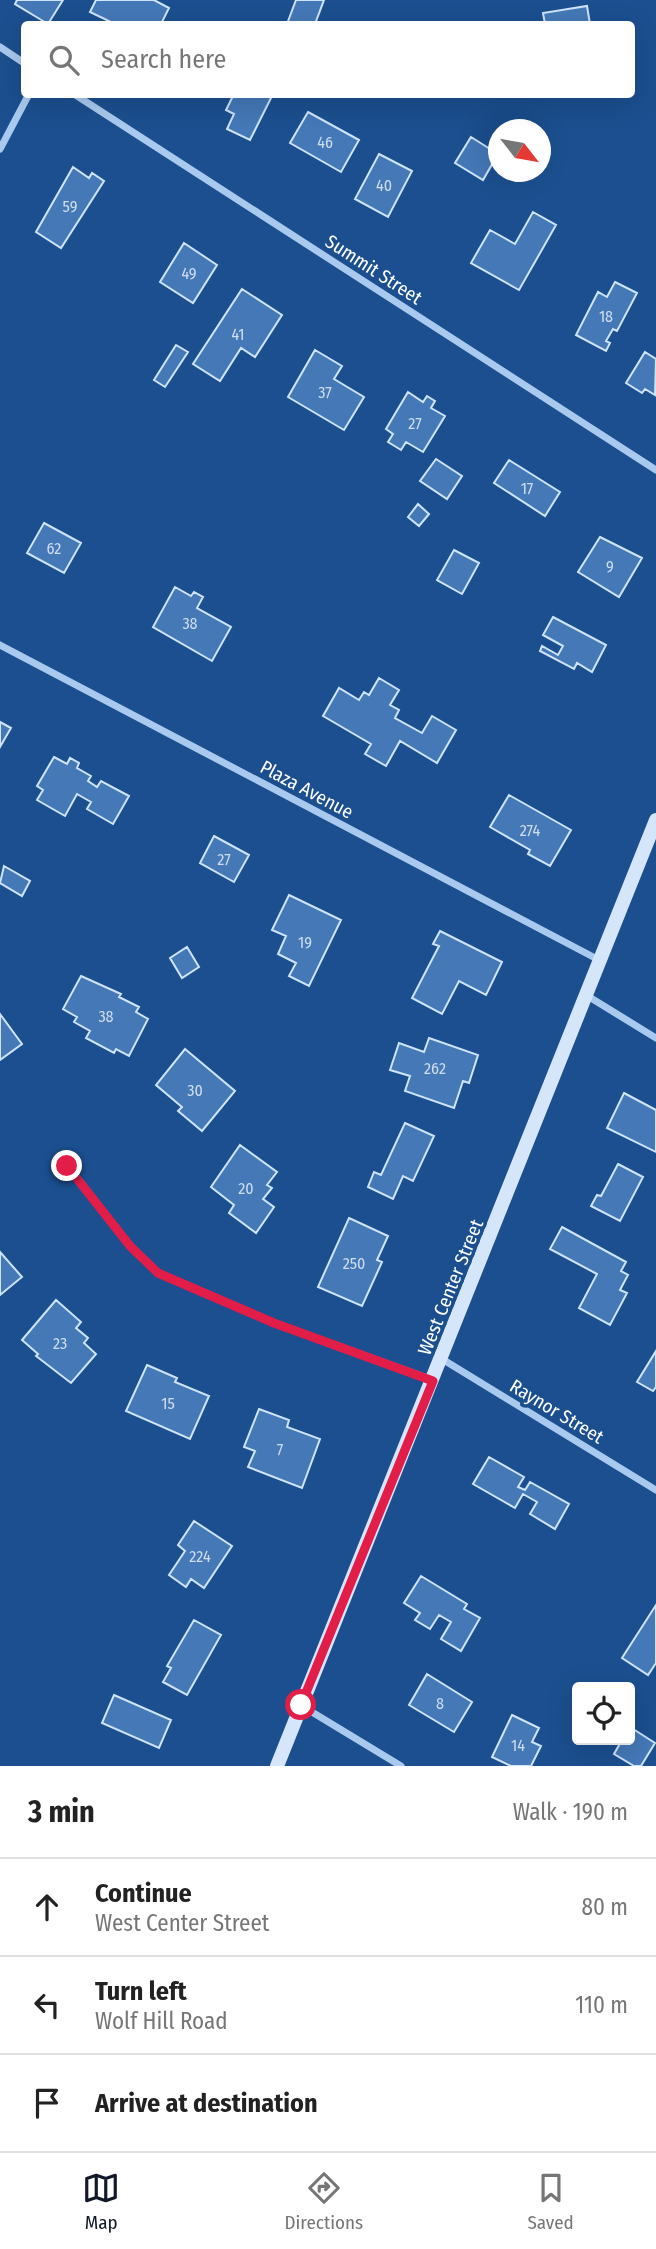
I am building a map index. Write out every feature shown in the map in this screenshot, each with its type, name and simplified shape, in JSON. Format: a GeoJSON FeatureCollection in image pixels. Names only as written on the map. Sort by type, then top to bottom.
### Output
{"type":"FeatureCollection","features":[{"type":"Feature","properties":{"kind":"street"},"geometry":{"type":"LineString","coordinates":[[0,47],[21,61]]}},
{"type":"Feature","properties":{"kind":"street"},"geometry":{"type":"LineString","coordinates":[[0,149],[27,98]]}},
{"type":"Feature","properties":{"kind":"street","name":"Summit Street"},"geometry":{"type":"LineString","coordinates":[[80,98],[656,470]]}},
{"type":"Feature","properties":{"kind":"street","name":"Plaza Avenue"},"geometry":{"type":"LineString","coordinates":[[0,645],[599,960]]}},
{"type":"Feature","properties":{"kind":"street","name":"West Center Street"},"geometry":{"type":"LineString","coordinates":[[277,1766],[656,820]]}},
{"type":"Feature","properties":{"kind":"street"},"geometry":{"type":"LineString","coordinates":[[586,995],[656,1038]]}},
{"type":"Feature","properties":{"kind":"street"},"geometry":{"type":"LineString","coordinates":[[67,1166],[130,1246],[158,1273],[274,1323],[433,1381]]}},
{"type":"Feature","properties":{"kind":"street","name":"Raynor Street"},"geometry":{"type":"LineString","coordinates":[[442,1359],[656,1490]]}},
{"type":"Feature","properties":{"kind":"street"},"geometry":{"type":"LineString","coordinates":[[301,1705],[401,1766]]}},
{"type":"Feature","properties":{"kind":"building"},"geometry":{"type":"Polygon","coordinates":[[[17,0],[63,0],[50,21],[43,21],[15,4],[17,0]]]}},
{"type":"Feature","properties":{"kind":"building"},"geometry":{"type":"Polygon","coordinates":[[[96,0],[154,0],[169,8],[162,21],[109,21],[90,12],[96,0]]]}},
{"type":"Feature","properties":{"kind":"building"},"geometry":{"type":"Polygon","coordinates":[[[296,0],[324,0],[316,21],[288,21],[296,0]]]}},
{"type":"Feature","properties":{"kind":"building"},"geometry":{"type":"Polygon","coordinates":[[[587,6],[590,21],[544,21],[543,13],[587,6]]]}},
{"type":"Feature","properties":{"kind":"building"},"geometry":{"type":"Polygon","coordinates":[[[232,98],[271,98],[250,140],[227,129],[234,114],[226,110],[232,98]]]}},
{"type":"Feature","properties":{"kind":"building"},"geometry":{"type":"Polygon","coordinates":[[[308,112],[359,140],[341,172],[290,143],[308,112]]]}},
{"type":"Feature","properties":{"kind":"building"},"geometry":{"type":"Polygon","coordinates":[[[471,137],[488,148],[488,171],[483,180],[455,163],[471,137]]]}},
{"type":"Feature","properties":{"kind":"building"},"geometry":{"type":"Polygon","coordinates":[[[379,154],[412,171],[388,217],[355,199],[379,154]]]}},
{"type":"Feature","properties":{"kind":"building"},"geometry":{"type":"Polygon","coordinates":[[[73,167],[89,178],[92,173],[104,181],[61,248],[36,232],[73,167]]]}},
{"type":"Feature","properties":{"kind":"building"},"geometry":{"type":"Polygon","coordinates":[[[533,212],[556,225],[519,290],[471,263],[490,230],[515,244],[533,212]]]}},
{"type":"Feature","properties":{"kind":"building"},"geometry":{"type":"Polygon","coordinates":[[[184,243],[217,265],[193,303],[160,282],[184,243]]]}},
{"type":"Feature","properties":{"kind":"building"},"geometry":{"type":"Polygon","coordinates":[[[615,282],[637,293],[617,331],[613,329],[606,341],[610,343],[606,351],[576,335],[598,292],[607,297],[615,282]]]}},
{"type":"Feature","properties":{"kind":"building"},"geometry":{"type":"Polygon","coordinates":[[[242,289],[282,315],[255,357],[241,348],[220,381],[193,364],[242,289]]]}},
{"type":"Feature","properties":{"kind":"building"},"geometry":{"type":"Polygon","coordinates":[[[176,345],[188,352],[165,387],[154,380],[176,345]]]}},
{"type":"Feature","properties":{"kind":"building"},"geometry":{"type":"Polygon","coordinates":[[[315,350],[342,366],[334,379],[364,397],[344,430],[288,397],[315,350]]]}},
{"type":"Feature","properties":{"kind":"building"},"geometry":{"type":"Polygon","coordinates":[[[645,352],[656,359],[655,395],[645,389],[642,393],[626,383],[645,352]]]}},
{"type":"Feature","properties":{"kind":"building"},"geometry":{"type":"Polygon","coordinates":[[[408,392],[423,402],[427,396],[435,401],[431,408],[445,416],[423,452],[406,442],[401,450],[388,442],[393,434],[386,429],[408,392]]]}},
{"type":"Feature","properties":{"kind":"building"},"geometry":{"type":"Polygon","coordinates":[[[436,459],[462,476],[447,499],[420,481],[436,459]]]}},
{"type":"Feature","properties":{"kind":"building"},"geometry":{"type":"Polygon","coordinates":[[[509,460],[560,492],[545,516],[494,483],[509,460]]]}},
{"type":"Feature","properties":{"kind":"building"},"geometry":{"type":"Polygon","coordinates":[[[418,504],[429,514],[419,526],[408,517],[418,504]]]}},
{"type":"Feature","properties":{"kind":"building"},"geometry":{"type":"Polygon","coordinates":[[[44,523],[81,543],[64,573],[27,553],[44,523]]]}},
{"type":"Feature","properties":{"kind":"building"},"geometry":{"type":"Polygon","coordinates":[[[600,537],[642,558],[619,597],[578,572],[600,537]]]}},
{"type":"Feature","properties":{"kind":"building"},"geometry":{"type":"Polygon","coordinates":[[[454,550],[479,563],[462,594],[437,580],[454,550]]]}},
{"type":"Feature","properties":{"kind":"building"},"geometry":{"type":"Polygon","coordinates":[[[175,587],[191,596],[194,592],[203,597],[197,608],[231,627],[212,661],[153,627],[175,587]]]}},
{"type":"Feature","properties":{"kind":"building"},"geometry":{"type":"Polygon","coordinates":[[[553,617],[606,645],[592,672],[577,663],[574,669],[540,651],[542,646],[558,655],[563,646],[543,635],[553,617]]]}},
{"type":"Feature","properties":{"kind":"building"},"geometry":{"type":"Polygon","coordinates":[[[379,678],[399,690],[390,705],[399,710],[395,718],[422,733],[432,716],[456,730],[437,763],[400,741],[386,766],[365,754],[371,744],[323,716],[339,688],[359,700],[364,692],[369,695],[379,678]]]}},
{"type":"Feature","properties":{"kind":"building"},"geometry":{"type":"Polygon","coordinates":[[[0,722],[11,728],[0,747],[0,722]]]}},
{"type":"Feature","properties":{"kind":"building"},"geometry":{"type":"Polygon","coordinates":[[[54,757],[67,764],[70,758],[79,763],[77,768],[91,776],[88,781],[97,787],[101,781],[129,796],[113,824],[87,809],[91,802],[77,794],[65,816],[37,800],[43,790],[37,786],[54,757]]]}},
{"type":"Feature","properties":{"kind":"building"},"geometry":{"type":"Polygon","coordinates":[[[509,795],[571,830],[550,866],[528,854],[530,850],[490,827],[509,795]]]}},
{"type":"Feature","properties":{"kind":"building"},"geometry":{"type":"Polygon","coordinates":[[[214,836],[249,855],[234,882],[200,863],[214,836]]]}},
{"type":"Feature","properties":{"kind":"building"},"geometry":{"type":"Polygon","coordinates":[[[4,866],[30,881],[22,896],[0,883],[4,866]]]}},
{"type":"Feature","properties":{"kind":"building"},"geometry":{"type":"Polygon","coordinates":[[[289,895],[341,920],[309,986],[289,976],[296,963],[278,954],[286,936],[272,930],[289,895]]]}},
{"type":"Feature","properties":{"kind":"building"},"geometry":{"type":"Polygon","coordinates":[[[440,931],[502,962],[486,995],[459,981],[442,1014],[412,998],[439,946],[433,944],[440,931]]]}},
{"type":"Feature","properties":{"kind":"building"},"geometry":{"type":"Polygon","coordinates":[[[187,947],[199,967],[182,978],[170,958],[187,947]]]}},
{"type":"Feature","properties":{"kind":"building"},"geometry":{"type":"Polygon","coordinates":[[[81,976],[121,994],[119,997],[139,1007],[136,1012],[148,1019],[129,1056],[116,1049],[114,1053],[86,1038],[90,1031],[74,1022],[77,1017],[63,1009],[81,976]]]}},
{"type":"Feature","properties":{"kind":"building"},"geometry":{"type":"Polygon","coordinates":[[[0,1014],[22,1044],[0,1060],[0,1014]]]}},
{"type":"Feature","properties":{"kind":"building"},"geometry":{"type":"Polygon","coordinates":[[[429,1038],[478,1055],[469,1083],[463,1081],[454,1108],[405,1091],[410,1076],[390,1070],[399,1043],[424,1052],[429,1038]]]}},
{"type":"Feature","properties":{"kind":"building"},"geometry":{"type":"Polygon","coordinates":[[[185,1049],[235,1091],[202,1131],[178,1111],[182,1107],[156,1085],[185,1049]]]}},
{"type":"Feature","properties":{"kind":"building"},"geometry":{"type":"Polygon","coordinates":[[[624,1093],[656,1110],[656,1152],[607,1128],[624,1093]]]}},
{"type":"Feature","properties":{"kind":"building"},"geometry":{"type":"Polygon","coordinates":[[[405,1123],[434,1136],[413,1181],[403,1176],[393,1199],[368,1187],[374,1172],[381,1175],[405,1123]]]}},
{"type":"Feature","properties":{"kind":"building"},"geometry":{"type":"Polygon","coordinates":[[[240,1145],[277,1172],[267,1185],[272,1188],[263,1199],[274,1207],[256,1233],[229,1213],[234,1205],[211,1187],[240,1145]]]}},
{"type":"Feature","properties":{"kind":"building"},"geometry":{"type":"Polygon","coordinates":[[[618,1164],[643,1177],[620,1221],[591,1206],[597,1195],[601,1196],[618,1164]]]}},
{"type":"Feature","properties":{"kind":"building"},"geometry":{"type":"Polygon","coordinates":[[[349,1218],[388,1236],[377,1260],[382,1262],[362,1306],[318,1287],[349,1218]]]}},
{"type":"Feature","properties":{"kind":"building"},"geometry":{"type":"Polygon","coordinates":[[[562,1227],[626,1262],[621,1271],[628,1275],[620,1290],[627,1293],[610,1325],[579,1308],[597,1274],[550,1249],[562,1227]]]}},
{"type":"Feature","properties":{"kind":"building"},"geometry":{"type":"Polygon","coordinates":[[[0,1252],[22,1277],[0,1295],[0,1252]]]}},
{"type":"Feature","properties":{"kind":"building"},"geometry":{"type":"Polygon","coordinates":[[[56,1300],[81,1322],[76,1328],[88,1338],[84,1343],[96,1354],[71,1383],[36,1356],[38,1354],[22,1340],[56,1300]]]}},
{"type":"Feature","properties":{"kind":"building"},"geometry":{"type":"Polygon","coordinates":[[[656,1351],[656,1387],[653,1391],[637,1382],[656,1351]]]}},
{"type":"Feature","properties":{"kind":"building"},"geometry":{"type":"Polygon","coordinates":[[[147,1365],[177,1378],[175,1382],[209,1396],[190,1439],[126,1411],[147,1365]]]}},
{"type":"Feature","properties":{"kind":"building"},"geometry":{"type":"Polygon","coordinates":[[[259,1409],[289,1420],[287,1427],[320,1439],[302,1488],[248,1467],[255,1451],[244,1447],[259,1409]]]}},
{"type":"Feature","properties":{"kind":"building"},"geometry":{"type":"Polygon","coordinates":[[[489,1457],[524,1477],[518,1487],[525,1490],[530,1482],[569,1504],[555,1529],[530,1514],[537,1502],[523,1494],[515,1508],[473,1484],[489,1457]]]}},
{"type":"Feature","properties":{"kind":"building"},"geometry":{"type":"Polygon","coordinates":[[[194,1521],[232,1546],[204,1588],[191,1579],[186,1587],[169,1575],[185,1551],[178,1545],[194,1521]]]}},
{"type":"Feature","properties":{"kind":"building"},"geometry":{"type":"Polygon","coordinates":[[[421,1576],[467,1604],[464,1609],[480,1618],[461,1651],[441,1639],[451,1622],[439,1615],[430,1629],[415,1620],[420,1613],[404,1603],[421,1576]]]}},
{"type":"Feature","properties":{"kind":"building"},"geometry":{"type":"Polygon","coordinates":[[[656,1605],[656,1663],[648,1675],[622,1658],[656,1605]]]}},
{"type":"Feature","properties":{"kind":"building"},"geometry":{"type":"Polygon","coordinates":[[[194,1620],[221,1635],[187,1695],[163,1682],[171,1668],[167,1666],[194,1620]]]}},
{"type":"Feature","properties":{"kind":"building"},"geometry":{"type":"Polygon","coordinates":[[[427,1674],[472,1702],[454,1732],[409,1705],[427,1674]]]}},
{"type":"Feature","properties":{"kind":"building"},"geometry":{"type":"Polygon","coordinates":[[[114,1695],[171,1720],[159,1748],[102,1723],[114,1695]]]}},
{"type":"Feature","properties":{"kind":"building"},"geometry":{"type":"Polygon","coordinates":[[[512,1715],[539,1728],[532,1742],[541,1746],[531,1766],[511,1766],[492,1757],[512,1715]]]}},
{"type":"Feature","properties":{"kind":"building"},"geometry":{"type":"Polygon","coordinates":[[[635,1730],[655,1743],[641,1766],[634,1766],[614,1754],[619,1745],[635,1745],[635,1730]]]}},
{"type":"Feature","properties":{"kind":"route"},"geometry":{"type":"LineString","coordinates":[[67,1166],[130,1246],[158,1273],[274,1323],[433,1381],[301,1705]]}}]}
